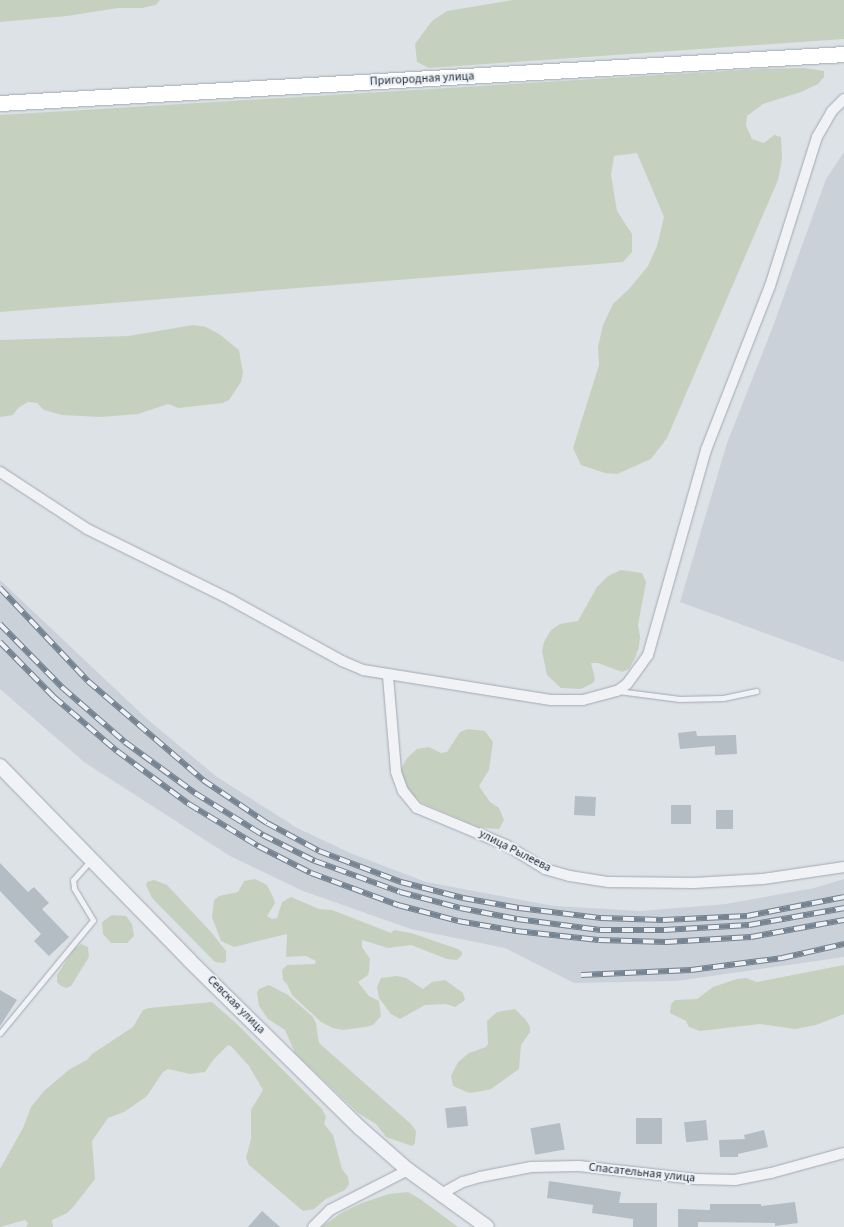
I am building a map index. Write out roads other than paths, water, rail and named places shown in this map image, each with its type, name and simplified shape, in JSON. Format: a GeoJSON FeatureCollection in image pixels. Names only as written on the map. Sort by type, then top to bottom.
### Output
{"type":"FeatureCollection","features":[{"type":"Feature","properties":{"kind":"main road","name":"Пригородная улица"},"geometry":{"type":"LineString","coordinates":[[0,103],[844,54]]}},
{"type":"Feature","properties":{"kind":"street"},"geometry":{"type":"LineString","coordinates":[[0,472],[87,530],[231,600],[342,661],[363,670],[388,676],[432,680],[552,700],[583,700],[617,691],[627,684],[648,655],[706,450],[770,286],[817,137],[832,111],[844,99]]}},
{"type":"Feature","properties":{"kind":"street","name":"улица Рылеева"},"geometry":{"type":"LineString","coordinates":[[388,676],[396,772],[403,791],[417,808],[506,845],[545,869],[570,876],[608,882],[694,883],[763,879],[844,866]]}},
{"type":"Feature","properties":{"kind":"street","name":"Севская улица"},"geometry":{"type":"LineString","coordinates":[[0,766],[328,1098],[408,1170],[487,1227]]}},
{"type":"Feature","properties":{"kind":"street","name":"Спасательная улица"},"geometry":{"type":"LineString","coordinates":[[441,1194],[457,1185],[480,1177],[531,1167],[579,1166],[695,1178],[735,1180],[771,1173],[844,1153]]}},
{"type":"Feature","properties":{"kind":"street"},"geometry":{"type":"LineString","coordinates":[[313,1227],[330,1210],[408,1170]]}},
{"type":"Feature","properties":{"kind":"lane"},"geometry":{"type":"LineString","coordinates":[[617,691],[679,699],[723,698],[756,691]]}},
{"type":"Feature","properties":{"kind":"lane"},"geometry":{"type":"LineString","coordinates":[[0,1032],[93,920],[74,888],[73,880],[91,860]]}},
{"type":"Feature","properties":{"kind":"railway"},"geometry":{"type":"LineString","coordinates":[[0,588],[88,681],[203,780],[267,823],[319,851],[401,882],[463,898],[519,908],[601,918],[663,920],[747,916],[844,897]]}},
{"type":"Feature","properties":{"kind":"railway"},"geometry":{"type":"LineString","coordinates":[[0,624],[63,688],[125,742],[195,793],[263,835],[315,861],[400,892],[460,908],[517,919],[600,930],[664,930],[749,925],[844,908]]}},
{"type":"Feature","properties":{"kind":"railway"},"geometry":{"type":"LineString","coordinates":[[0,642],[54,697],[117,751],[189,804],[258,846],[311,873],[398,905],[458,921],[516,931],[599,940],[666,942],[751,937],[844,920]]}},
{"type":"Feature","properties":{"kind":"railway"},"geometry":{"type":"LineString","coordinates":[[581,975],[691,970],[782,958],[844,944]]}}]}
